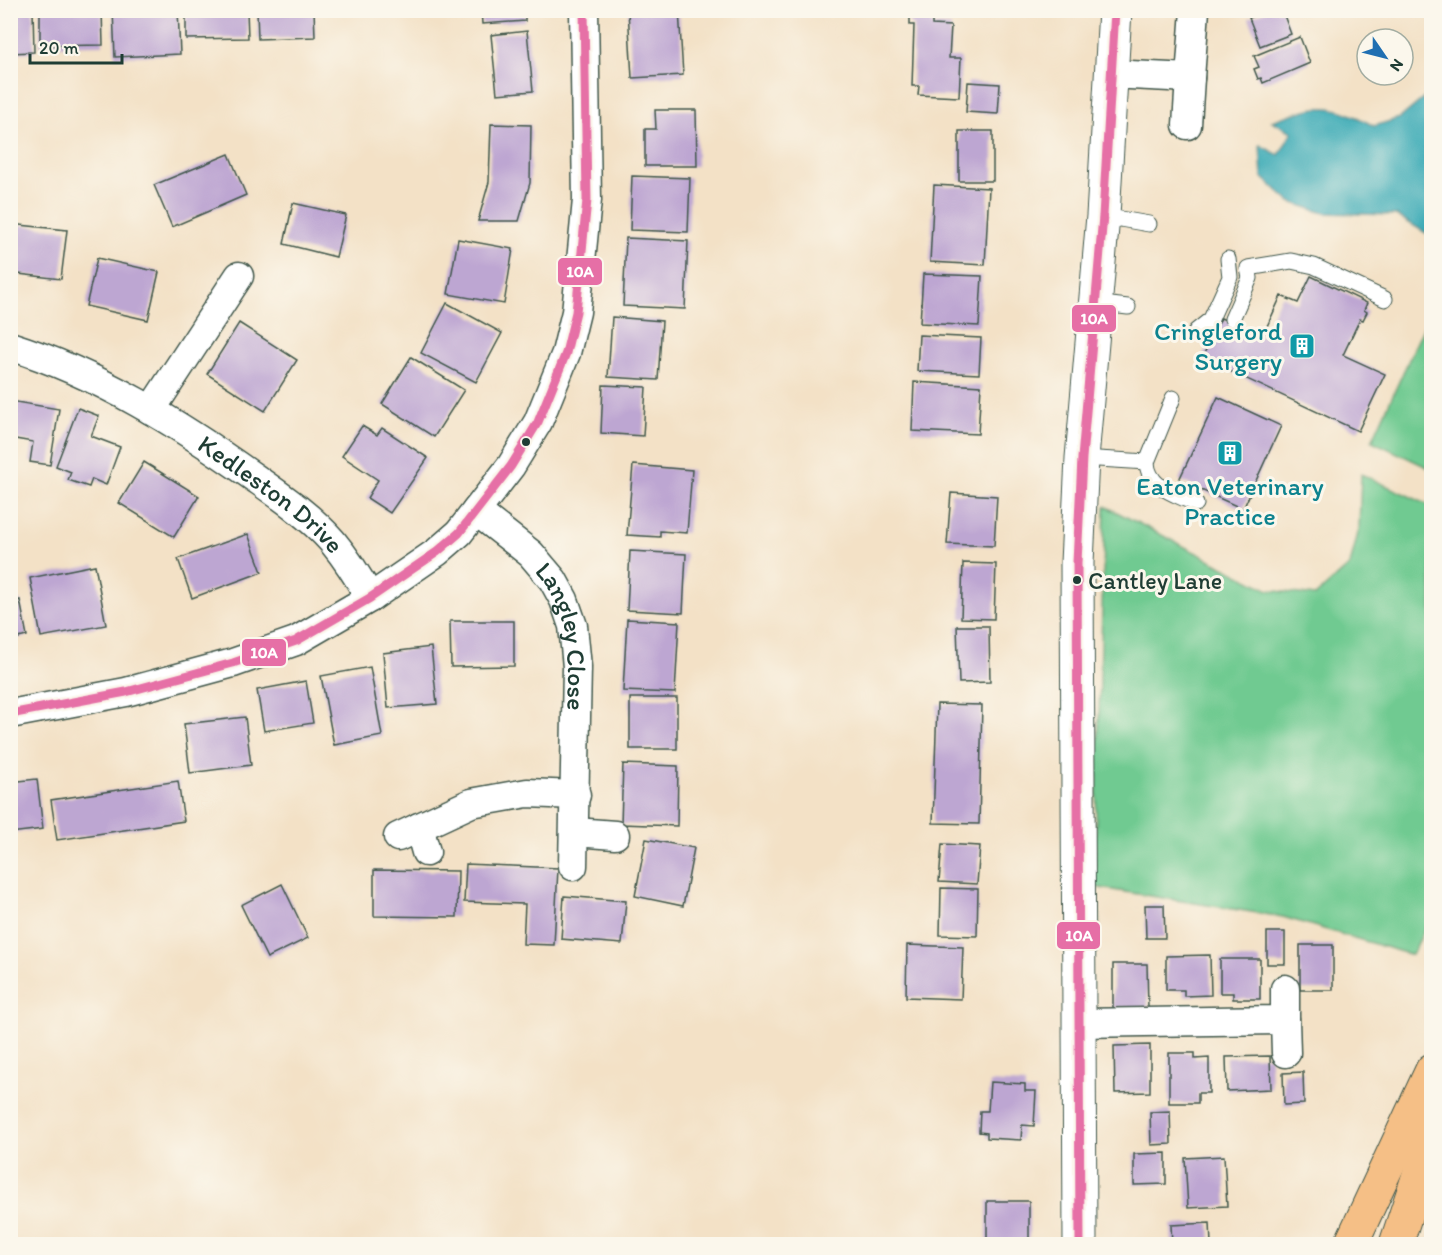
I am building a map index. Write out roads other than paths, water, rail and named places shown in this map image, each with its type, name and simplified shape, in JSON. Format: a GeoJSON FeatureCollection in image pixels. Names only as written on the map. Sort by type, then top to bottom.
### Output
{"type":"FeatureCollection","features":[{"type":"Feature","properties":{"kind":"highway"},"geometry":{"type":"LineString","coordinates":[[1351,1245],[1431,1070]]}},
{"type":"Feature","properties":{"kind":"highway"},"geometry":{"type":"LineString","coordinates":[[1396,1245],[1406,1206],[1431,1136]]}},
{"type":"Feature","properties":{"kind":"street"},"geometry":{"type":"LineString","coordinates":[[10,714],[126,692],[233,663],[296,640],[370,598],[437,552],[459,533],[511,466],[538,422],[566,353],[576,312],[587,200],[584,10]]}},
{"type":"Feature","properties":{"kind":"street"},"geometry":{"type":"LineString","coordinates":[[1080,1245],[1077,563],[1082,458],[1103,216],[1115,10]]}},
{"type":"Feature","properties":{"kind":"street"},"geometry":{"type":"LineString","coordinates":[[1187,125],[1195,10]]}},
{"type":"Feature","properties":{"kind":"street"},"geometry":{"type":"LineString","coordinates":[[1110,74],[1190,78]]}},
{"type":"Feature","properties":{"kind":"street"},"geometry":{"type":"LineString","coordinates":[[151,410],[239,276]]}},
{"type":"Feature","properties":{"kind":"street","name":"Kedleston Drive"},"geometry":{"type":"LineString","coordinates":[[10,346],[45,357],[99,381],[151,410],[231,461],[303,513],[332,541],[355,571],[370,598]]}},
{"type":"Feature","properties":{"kind":"street","name":"Langley Close"},"geometry":{"type":"LineString","coordinates":[[476,511],[531,555],[553,580],[564,600],[573,626],[576,667],[576,795],[573,866]]}},
{"type":"Feature","properties":{"kind":"street"},"geometry":{"type":"LineString","coordinates":[[414,838],[471,803],[527,793],[576,795]]}},
{"type":"Feature","properties":{"kind":"street"},"geometry":{"type":"LineString","coordinates":[[575,832],[615,835]]}},
{"type":"Feature","properties":{"kind":"street"},"geometry":{"type":"LineString","coordinates":[[1285,989],[1286,1053]]}},
{"type":"Feature","properties":{"kind":"street"},"geometry":{"type":"LineString","coordinates":[[1078,1023],[1285,1020]]}},
{"type":"Feature","properties":{"kind":"lane"},"geometry":{"type":"LineString","coordinates":[[1103,216],[1149,224]]}},
{"type":"Feature","properties":{"kind":"lane"},"geometry":{"type":"LineString","coordinates":[[1196,331],[1211,319],[1230,276],[1228,259]]}},
{"type":"Feature","properties":{"kind":"lane"},"geometry":{"type":"LineString","coordinates":[[1232,319],[1250,278],[1248,268],[1291,261],[1314,266],[1385,299]]}},
{"type":"Feature","properties":{"kind":"lane"},"geometry":{"type":"LineString","coordinates":[[1094,303],[1128,307]]}},
{"type":"Feature","properties":{"kind":"lane"},"geometry":{"type":"LineString","coordinates":[[1173,398],[1147,462],[1148,471],[1155,484],[1196,504]]}},
{"type":"Feature","properties":{"kind":"lane"},"geometry":{"type":"LineString","coordinates":[[1082,458],[1147,462]]}},
{"type":"Feature","properties":{"kind":"water"},"geometry":{"type":"Polygon","coordinates":[[[1431,92],[1431,236],[1396,215],[1324,213],[1290,202],[1262,177],[1260,145],[1279,155],[1292,132],[1272,121],[1302,111],[1324,108],[1345,112],[1374,126],[1400,118],[1431,92]]]}},
{"type":"Feature","properties":{"kind":"place","name":"Cringleford Surgery"},"geometry":{"type":"Point","coordinates":[1302,346]}},
{"type":"Feature","properties":{"kind":"place","name":"Eaton Veterinary Practice"},"geometry":{"type":"Point","coordinates":[1230,453]}},
{"type":"Feature","properties":{"kind":"place","name":"Cantley Lane"},"geometry":{"type":"Point","coordinates":[1077,580]}}]}
